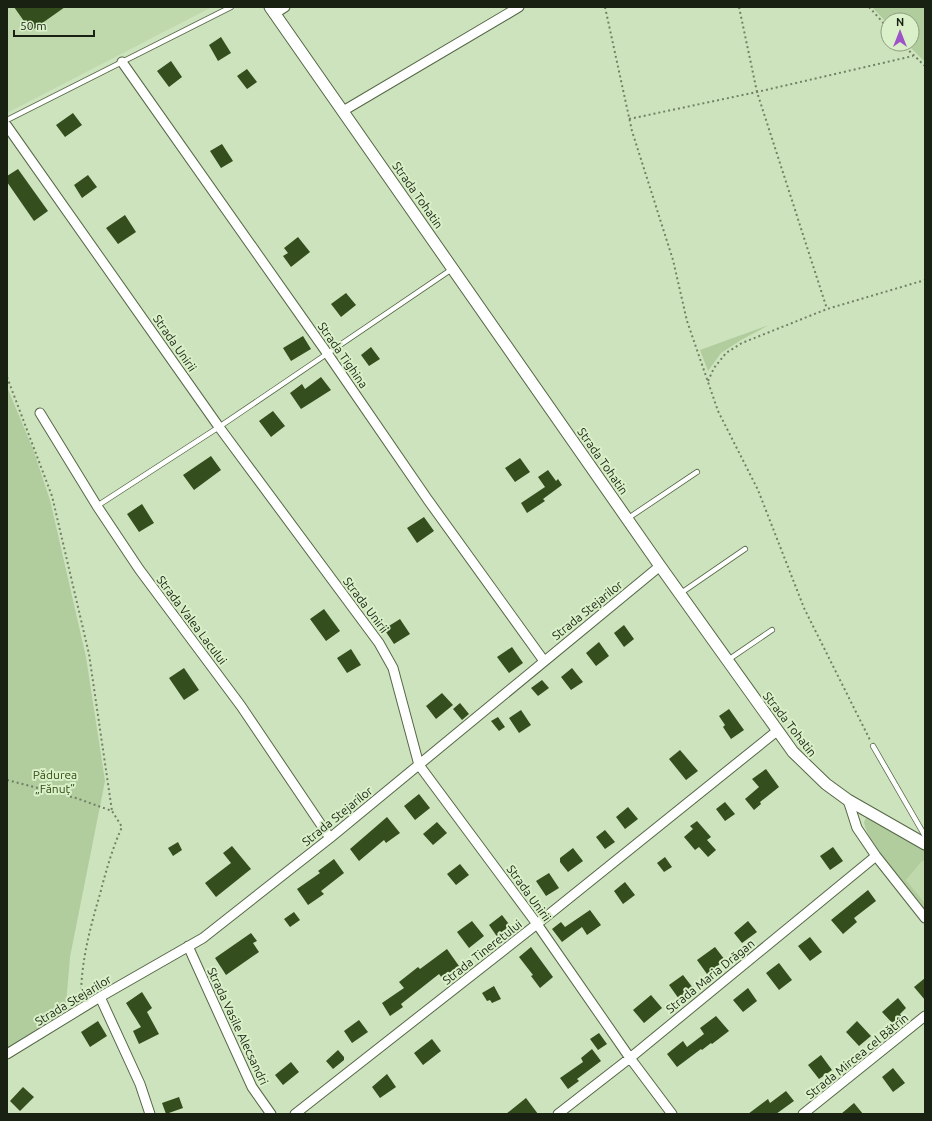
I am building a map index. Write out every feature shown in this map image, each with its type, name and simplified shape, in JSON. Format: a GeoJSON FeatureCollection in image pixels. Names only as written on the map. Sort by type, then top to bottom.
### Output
{"type":"FeatureCollection","features":[{"type":"Feature","properties":{"kind":"street"},"geometry":{"type":"LineString","coordinates":[[272,10],[285,7]]}},
{"type":"Feature","properties":{"kind":"street"},"geometry":{"type":"LineString","coordinates":[[343,111],[519,7]]}},
{"type":"Feature","properties":{"kind":"street","name":"Strada Tohatin"},"geometry":{"type":"LineString","coordinates":[[272,10],[679,594],[777,731],[808,768],[848,800],[925,844]]}},
{"type":"Feature","properties":{"kind":"street","name":"Strada Tighina"},"geometry":{"type":"LineString","coordinates":[[122,62],[327,353],[428,500],[544,661]]}},
{"type":"Feature","properties":{"kind":"street","name":"Strada Unirii"},"geometry":{"type":"LineString","coordinates":[[7,126],[219,427],[379,643],[393,668],[419,765],[537,924],[630,1058],[672,1114]]}},
{"type":"Feature","properties":{"kind":"street","name":"Strada Valea Lacului"},"geometry":{"type":"LineString","coordinates":[[40,413],[97,506],[139,569],[241,706],[330,838]]}},
{"type":"Feature","properties":{"kind":"street","name":"Strada Stejarilor"},"geometry":{"type":"LineString","coordinates":[[7,1054],[100,997],[203,938],[330,838],[660,566]]}},
{"type":"Feature","properties":{"kind":"street","name":"Strada Tineretului"},"geometry":{"type":"LineString","coordinates":[[295,1114],[537,924],[777,731]]}},
{"type":"Feature","properties":{"kind":"street"},"geometry":{"type":"LineString","coordinates":[[848,800],[857,828],[876,856],[925,918]]}},
{"type":"Feature","properties":{"kind":"street","name":"Strada Maria Drăgan"},"geometry":{"type":"LineString","coordinates":[[558,1114],[630,1058],[876,856]]}},
{"type":"Feature","properties":{"kind":"street","name":"Strada Vasile Alecsandri"},"geometry":{"type":"LineString","coordinates":[[188,946],[252,1087],[271,1114]]}},
{"type":"Feature","properties":{"kind":"street"},"geometry":{"type":"LineString","coordinates":[[100,997],[140,1084],[150,1114]]}},
{"type":"Feature","properties":{"kind":"street","name":"Strada Mircea cel Bătrîn"},"geometry":{"type":"LineString","coordinates":[[803,1114],[925,1016]]}},
{"type":"Feature","properties":{"kind":"lane"},"geometry":{"type":"LineString","coordinates":[[7,120],[232,7]]}},
{"type":"Feature","properties":{"kind":"lane"},"geometry":{"type":"LineString","coordinates":[[97,506],[219,427],[453,268]]}},
{"type":"Feature","properties":{"kind":"lane"},"geometry":{"type":"LineString","coordinates":[[627,519],[697,472]]}},
{"type":"Feature","properties":{"kind":"lane"},"geometry":{"type":"LineString","coordinates":[[679,594],[745,548]]}},
{"type":"Feature","properties":{"kind":"lane"},"geometry":{"type":"LineString","coordinates":[[727,661],[772,630]]}},
{"type":"Feature","properties":{"kind":"lane"},"geometry":{"type":"LineString","coordinates":[[873,746],[925,836]]}},
{"type":"Feature","properties":{"kind":"path"},"geometry":{"type":"LineString","coordinates":[[605,7],[629,119],[672,260],[687,321],[718,411],[758,490],[804,608],[873,746]]}},
{"type":"Feature","properties":{"kind":"path"},"geometry":{"type":"LineString","coordinates":[[739,7],[756,92],[826,309]]}},
{"type":"Feature","properties":{"kind":"path"},"geometry":{"type":"LineString","coordinates":[[869,7],[880,19]]}},
{"type":"Feature","properties":{"kind":"path"},"geometry":{"type":"LineString","coordinates":[[909,52],[925,66]]}},
{"type":"Feature","properties":{"kind":"path"},"geometry":{"type":"LineString","coordinates":[[629,119],[913,56]]}},
{"type":"Feature","properties":{"kind":"path"},"geometry":{"type":"LineString","coordinates":[[708,381],[714,368],[726,353],[766,332],[826,309],[925,280]]}},
{"type":"Feature","properties":{"kind":"path"},"geometry":{"type":"LineString","coordinates":[[7,377],[52,496],[89,654],[112,811],[122,827],[113,845],[87,938],[81,982],[81,1009]]}},
{"type":"Feature","properties":{"kind":"path"},"geometry":{"type":"LineString","coordinates":[[7,780],[76,798],[112,811]]}},
{"type":"Feature","properties":{"kind":"shaded area"},"geometry":{"type":"Polygon","coordinates":[[[7,7],[212,7],[7,113],[7,7]]]}},
{"type":"Feature","properties":{"kind":"shaded area"},"geometry":{"type":"Polygon","coordinates":[[[922,861],[925,862],[925,903],[906,880],[922,861]]]}},
{"type":"Feature","properties":{"kind":"green space"},"geometry":{"type":"Polygon","coordinates":[[[872,7],[925,7],[925,62],[915,52],[920,52],[920,12],[880,12],[880,16],[872,7]]]}},
{"type":"Feature","properties":{"kind":"green space"},"geometry":{"type":"Polygon","coordinates":[[[769,325],[721,353],[708,371],[700,350],[769,325]]]}},
{"type":"Feature","properties":{"kind":"green space","name":"Pădurea „Fănuț”"},"geometry":{"type":"Polygon","coordinates":[[[7,387],[33,449],[50,500],[86,657],[105,781],[70,957],[66,1004],[69,1009],[7,1050],[7,387]]]}},
{"type":"Feature","properties":{"kind":"green space"},"geometry":{"type":"Polygon","coordinates":[[[866,818],[871,818],[925,851],[925,862],[922,861],[906,880],[925,903],[925,909],[872,842],[864,822],[866,818]]]}},
{"type":"Feature","properties":{"kind":"building"},"geometry":{"type":"Polygon","coordinates":[[[14,7],[65,7],[31,31],[14,7]]]}},
{"type":"Feature","properties":{"kind":"building"},"geometry":{"type":"Polygon","coordinates":[[[221,37],[231,53],[218,61],[209,45],[221,37]]]}},
{"type":"Feature","properties":{"kind":"building"},"geometry":{"type":"Polygon","coordinates":[[[171,61],[182,77],[169,87],[157,71],[171,61]]]}},
{"type":"Feature","properties":{"kind":"building"},"geometry":{"type":"Polygon","coordinates":[[[247,69],[257,82],[247,89],[237,76],[247,69]]]}},
{"type":"Feature","properties":{"kind":"building"},"geometry":{"type":"Polygon","coordinates":[[[73,113],[82,125],[65,137],[56,125],[73,113]]]}},
{"type":"Feature","properties":{"kind":"building"},"geometry":{"type":"Polygon","coordinates":[[[222,144],[233,161],[221,168],[210,151],[222,144]]]}},
{"type":"Feature","properties":{"kind":"building"},"geometry":{"type":"Polygon","coordinates":[[[18,169],[48,211],[34,221],[7,182],[7,176],[18,169]]]}},
{"type":"Feature","properties":{"kind":"building"},"geometry":{"type":"Polygon","coordinates":[[[88,175],[97,187],[82,198],[74,185],[88,175]]]}},
{"type":"Feature","properties":{"kind":"building"},"geometry":{"type":"Polygon","coordinates":[[[125,215],[136,232],[118,244],[106,228],[125,215]]]}},
{"type":"Feature","properties":{"kind":"building"},"geometry":{"type":"Polygon","coordinates":[[[298,237],[310,252],[291,267],[283,256],[288,253],[284,248],[298,237]]]}},
{"type":"Feature","properties":{"kind":"building"},"geometry":{"type":"Polygon","coordinates":[[[346,293],[356,305],[341,317],[331,304],[346,293]]]}},
{"type":"Feature","properties":{"kind":"building"},"geometry":{"type":"Polygon","coordinates":[[[303,336],[311,349],[291,361],[283,348],[303,336]]]}},
{"type":"Feature","properties":{"kind":"building"},"geometry":{"type":"Polygon","coordinates":[[[371,347],[380,359],[369,366],[361,355],[371,347]]]}},
{"type":"Feature","properties":{"kind":"building"},"geometry":{"type":"Polygon","coordinates":[[[321,377],[331,390],[301,409],[290,393],[302,384],[305,389],[321,377]]]}},
{"type":"Feature","properties":{"kind":"building"},"geometry":{"type":"Polygon","coordinates":[[[273,411],[285,426],[271,437],[259,421],[273,411]]]}},
{"type":"Feature","properties":{"kind":"building"},"geometry":{"type":"Polygon","coordinates":[[[211,456],[221,470],[194,490],[183,475],[211,456]]]}},
{"type":"Feature","properties":{"kind":"building"},"geometry":{"type":"Polygon","coordinates":[[[520,458],[530,472],[515,482],[505,468],[520,458]]]}},
{"type":"Feature","properties":{"kind":"building"},"geometry":{"type":"Polygon","coordinates":[[[548,470],[556,481],[558,479],[562,485],[543,499],[545,501],[527,513],[521,503],[545,487],[538,477],[548,470]]]}},
{"type":"Feature","properties":{"kind":"building"},"geometry":{"type":"Polygon","coordinates":[[[142,504],[154,523],[139,532],[127,514],[142,504]]]}},
{"type":"Feature","properties":{"kind":"building"},"geometry":{"type":"Polygon","coordinates":[[[424,517],[434,531],[417,543],[407,528],[424,517]]]}},
{"type":"Feature","properties":{"kind":"building"},"geometry":{"type":"Polygon","coordinates":[[[324,609],[340,631],[326,641],[310,619],[324,609]]]}},
{"type":"Feature","properties":{"kind":"building"},"geometry":{"type":"Polygon","coordinates":[[[400,619],[410,634],[394,644],[384,629],[400,619]]]}},
{"type":"Feature","properties":{"kind":"building"},"geometry":{"type":"Polygon","coordinates":[[[624,625],[634,639],[624,647],[614,633],[624,625]]]}},
{"type":"Feature","properties":{"kind":"building"},"geometry":{"type":"Polygon","coordinates":[[[599,642],[609,656],[596,666],[586,653],[599,642]]]}},
{"type":"Feature","properties":{"kind":"building"},"geometry":{"type":"Polygon","coordinates":[[[512,647],[523,663],[509,673],[497,657],[512,647]]]}},
{"type":"Feature","properties":{"kind":"building"},"geometry":{"type":"Polygon","coordinates":[[[351,649],[361,665],[347,673],[337,658],[351,649]]]}},
{"type":"Feature","properties":{"kind":"building"},"geometry":{"type":"Polygon","coordinates":[[[184,668],[199,690],[184,700],[169,678],[184,668]]]}},
{"type":"Feature","properties":{"kind":"building"},"geometry":{"type":"Polygon","coordinates":[[[572,668],[583,682],[571,690],[561,677],[572,668]]]}},
{"type":"Feature","properties":{"kind":"building"},"geometry":{"type":"Polygon","coordinates":[[[542,680],[549,688],[538,696],[531,688],[542,680]]]}},
{"type":"Feature","properties":{"kind":"building"},"geometry":{"type":"Polygon","coordinates":[[[442,693],[453,705],[436,719],[426,706],[442,693]]]}},
{"type":"Feature","properties":{"kind":"building"},"geometry":{"type":"Polygon","coordinates":[[[460,703],[469,714],[462,720],[453,709],[460,703]]]}},
{"type":"Feature","properties":{"kind":"building"},"geometry":{"type":"Polygon","coordinates":[[[729,709],[744,730],[731,739],[723,727],[725,725],[719,716],[729,709]]]}},
{"type":"Feature","properties":{"kind":"building"},"geometry":{"type":"Polygon","coordinates":[[[521,710],[531,725],[519,733],[509,718],[521,710]]]}},
{"type":"Feature","properties":{"kind":"building"},"geometry":{"type":"Polygon","coordinates":[[[498,717],[505,727],[499,731],[491,721],[498,717]]]}},
{"type":"Feature","properties":{"kind":"building"},"geometry":{"type":"Polygon","coordinates":[[[680,750],[698,771],[686,780],[669,759],[680,750]]]}},
{"type":"Feature","properties":{"kind":"building"},"geometry":{"type":"Polygon","coordinates":[[[766,769],[779,787],[760,802],[761,804],[754,810],[745,799],[759,787],[752,779],[766,769]]]}},
{"type":"Feature","properties":{"kind":"building"},"geometry":{"type":"Polygon","coordinates":[[[419,794],[430,808],[415,820],[404,806],[419,794]]]}},
{"type":"Feature","properties":{"kind":"building"},"geometry":{"type":"Polygon","coordinates":[[[725,802],[735,814],[725,821],[716,809],[725,802]]]}},
{"type":"Feature","properties":{"kind":"building"},"geometry":{"type":"Polygon","coordinates":[[[628,807],[638,819],[625,829],[616,817],[628,807]]]}},
{"type":"Feature","properties":{"kind":"building"},"geometry":{"type":"Polygon","coordinates":[[[387,817],[400,833],[386,843],[384,840],[359,861],[350,849],[387,817]]]}},
{"type":"Feature","properties":{"kind":"building"},"geometry":{"type":"Polygon","coordinates":[[[697,821],[711,837],[707,840],[716,850],[708,857],[699,847],[695,850],[684,837],[693,829],[690,826],[697,821]]]}},
{"type":"Feature","properties":{"kind":"building"},"geometry":{"type":"Polygon","coordinates":[[[437,822],[447,833],[433,845],[423,834],[437,822]]]}},
{"type":"Feature","properties":{"kind":"building"},"geometry":{"type":"Polygon","coordinates":[[[605,830],[615,842],[605,849],[596,837],[605,830]]]}},
{"type":"Feature","properties":{"kind":"building"},"geometry":{"type":"Polygon","coordinates":[[[178,842],[182,850],[173,856],[168,848],[178,842]]]}},
{"type":"Feature","properties":{"kind":"building"},"geometry":{"type":"Polygon","coordinates":[[[232,846],[251,869],[216,897],[205,883],[231,863],[223,853],[232,846]]]}},
{"type":"Feature","properties":{"kind":"building"},"geometry":{"type":"Polygon","coordinates":[[[833,847],[843,861],[830,870],[820,856],[833,847]]]}},
{"type":"Feature","properties":{"kind":"building"},"geometry":{"type":"Polygon","coordinates":[[[573,848],[583,861],[568,872],[560,862],[560,858],[573,848]]]}},
{"type":"Feature","properties":{"kind":"building"},"geometry":{"type":"Polygon","coordinates":[[[665,857],[672,867],[664,872],[657,863],[665,857]]]}},
{"type":"Feature","properties":{"kind":"building"},"geometry":{"type":"Polygon","coordinates":[[[334,859],[344,873],[321,891],[324,894],[308,905],[297,889],[320,873],[318,871],[334,859]]]}},
{"type":"Feature","properties":{"kind":"building"},"geometry":{"type":"Polygon","coordinates":[[[460,864],[469,875],[456,885],[447,874],[460,864]]]}},
{"type":"Feature","properties":{"kind":"building"},"geometry":{"type":"Polygon","coordinates":[[[549,873],[559,888],[546,896],[536,881],[549,873]]]}},
{"type":"Feature","properties":{"kind":"building"},"geometry":{"type":"Polygon","coordinates":[[[625,882],[635,895],[623,904],[614,891],[625,882]]]}},
{"type":"Feature","properties":{"kind":"building"},"geometry":{"type":"Polygon","coordinates":[[[868,890],[876,901],[854,918],[857,922],[843,934],[831,920],[868,890]]]}},
{"type":"Feature","properties":{"kind":"building"},"geometry":{"type":"Polygon","coordinates":[[[590,910],[601,925],[587,935],[582,927],[562,942],[552,929],[561,922],[565,927],[590,910]]]}},
{"type":"Feature","properties":{"kind":"building"},"geometry":{"type":"Polygon","coordinates":[[[294,912],[300,920],[290,927],[284,919],[294,912]]]}},
{"type":"Feature","properties":{"kind":"building"},"geometry":{"type":"Polygon","coordinates":[[[502,915],[512,928],[498,938],[489,925],[502,915]]]}},
{"type":"Feature","properties":{"kind":"building"},"geometry":{"type":"Polygon","coordinates":[[[472,921],[484,936],[469,948],[457,932],[472,921]]]}},
{"type":"Feature","properties":{"kind":"building"},"geometry":{"type":"Polygon","coordinates":[[[748,921],[757,932],[742,943],[734,933],[748,921]]]}},
{"type":"Feature","properties":{"kind":"building"},"geometry":{"type":"Polygon","coordinates":[[[251,933],[257,941],[253,943],[259,952],[226,975],[215,958],[251,933]]]}},
{"type":"Feature","properties":{"kind":"building"},"geometry":{"type":"Polygon","coordinates":[[[810,937],[822,952],[810,961],[798,946],[810,937]]]}},
{"type":"Feature","properties":{"kind":"building"},"geometry":{"type":"Polygon","coordinates":[[[531,947],[553,977],[540,988],[531,976],[533,975],[519,957],[531,947]]]}},
{"type":"Feature","properties":{"kind":"building"},"geometry":{"type":"Polygon","coordinates":[[[715,947],[725,960],[707,974],[697,960],[715,947]]]}},
{"type":"Feature","properties":{"kind":"building"},"geometry":{"type":"Polygon","coordinates":[[[447,949],[459,966],[442,978],[439,974],[401,1004],[403,1007],[390,1016],[382,1003],[404,988],[399,982],[418,967],[420,969],[447,949]]]}},
{"type":"Feature","properties":{"kind":"building"},"geometry":{"type":"Polygon","coordinates":[[[779,963],[792,980],[779,990],[766,973],[779,963]]]}},
{"type":"Feature","properties":{"kind":"building"},"geometry":{"type":"Polygon","coordinates":[[[683,975],[693,988],[679,999],[669,985],[683,975]]]}},
{"type":"Feature","properties":{"kind":"building"},"geometry":{"type":"Polygon","coordinates":[[[925,978],[925,1000],[914,987],[925,978]]]}},
{"type":"Feature","properties":{"kind":"building"},"geometry":{"type":"Polygon","coordinates":[[[494,986],[501,999],[492,1003],[490,1000],[487,1001],[482,993],[494,986]]]}},
{"type":"Feature","properties":{"kind":"building"},"geometry":{"type":"Polygon","coordinates":[[[748,988],[757,1001],[743,1012],[733,1000],[748,988]]]}},
{"type":"Feature","properties":{"kind":"building"},"geometry":{"type":"Polygon","coordinates":[[[142,992],[152,1008],[147,1012],[159,1034],[139,1044],[133,1031],[141,1027],[126,1003],[142,992]]]}},
{"type":"Feature","properties":{"kind":"building"},"geometry":{"type":"Polygon","coordinates":[[[651,995],[662,1008],[644,1023],[633,1010],[651,995]]]}},
{"type":"Feature","properties":{"kind":"building"},"geometry":{"type":"Polygon","coordinates":[[[898,998],[906,1008],[900,1014],[903,1018],[895,1026],[882,1012],[898,998]]]}},
{"type":"Feature","properties":{"kind":"building"},"geometry":{"type":"Polygon","coordinates":[[[716,1016],[729,1031],[677,1067],[667,1054],[683,1041],[687,1047],[704,1034],[700,1028],[716,1016]]]}},
{"type":"Feature","properties":{"kind":"building"},"geometry":{"type":"Polygon","coordinates":[[[359,1020],[368,1032],[352,1043],[344,1031],[359,1020]]]}},
{"type":"Feature","properties":{"kind":"building"},"geometry":{"type":"Polygon","coordinates":[[[98,1021],[107,1036],[90,1047],[81,1032],[98,1021]]]}},
{"type":"Feature","properties":{"kind":"building"},"geometry":{"type":"Polygon","coordinates":[[[857,1021],[871,1036],[859,1046],[846,1032],[857,1021]]]}},
{"type":"Feature","properties":{"kind":"building"},"geometry":{"type":"Polygon","coordinates":[[[599,1033],[607,1044],[598,1050],[590,1039],[599,1033]]]}},
{"type":"Feature","properties":{"kind":"building"},"geometry":{"type":"Polygon","coordinates":[[[432,1039],[441,1051],[423,1065],[414,1053],[432,1039]]]}},
{"type":"Feature","properties":{"kind":"building"},"geometry":{"type":"Polygon","coordinates":[[[592,1049],[601,1061],[577,1079],[579,1081],[568,1089],[560,1078],[583,1062],[581,1058],[592,1049]]]}},
{"type":"Feature","properties":{"kind":"building"},"geometry":{"type":"Polygon","coordinates":[[[338,1050],[344,1057],[344,1060],[333,1069],[326,1061],[338,1050]]]}},
{"type":"Feature","properties":{"kind":"building"},"geometry":{"type":"Polygon","coordinates":[[[821,1055],[832,1070],[819,1079],[808,1065],[821,1055]]]}},
{"type":"Feature","properties":{"kind":"building"},"geometry":{"type":"Polygon","coordinates":[[[291,1062],[299,1072],[283,1085],[275,1075],[291,1062]]]}},
{"type":"Feature","properties":{"kind":"building"},"geometry":{"type":"Polygon","coordinates":[[[893,1068],[905,1083],[893,1092],[882,1077],[893,1068]]]}},
{"type":"Feature","properties":{"kind":"building"},"geometry":{"type":"Polygon","coordinates":[[[387,1074],[396,1087],[380,1098],[372,1087],[387,1074]]]}},
{"type":"Feature","properties":{"kind":"building"},"geometry":{"type":"Polygon","coordinates":[[[23,1087],[34,1097],[20,1111],[10,1101],[23,1087]]]}},
{"type":"Feature","properties":{"kind":"building"},"geometry":{"type":"Polygon","coordinates":[[[786,1091],[794,1101],[776,1114],[748,1114],[768,1099],[770,1103],[786,1091]]]}},
{"type":"Feature","properties":{"kind":"building"},"geometry":{"type":"Polygon","coordinates":[[[179,1097],[183,1108],[166,1114],[162,1103],[179,1097]]]}},
{"type":"Feature","properties":{"kind":"building"},"geometry":{"type":"Polygon","coordinates":[[[526,1098],[538,1114],[506,1114],[526,1098]]]}},
{"type":"Feature","properties":{"kind":"building"},"geometry":{"type":"Polygon","coordinates":[[[854,1103],[863,1114],[841,1114],[854,1103]]]}}]}
